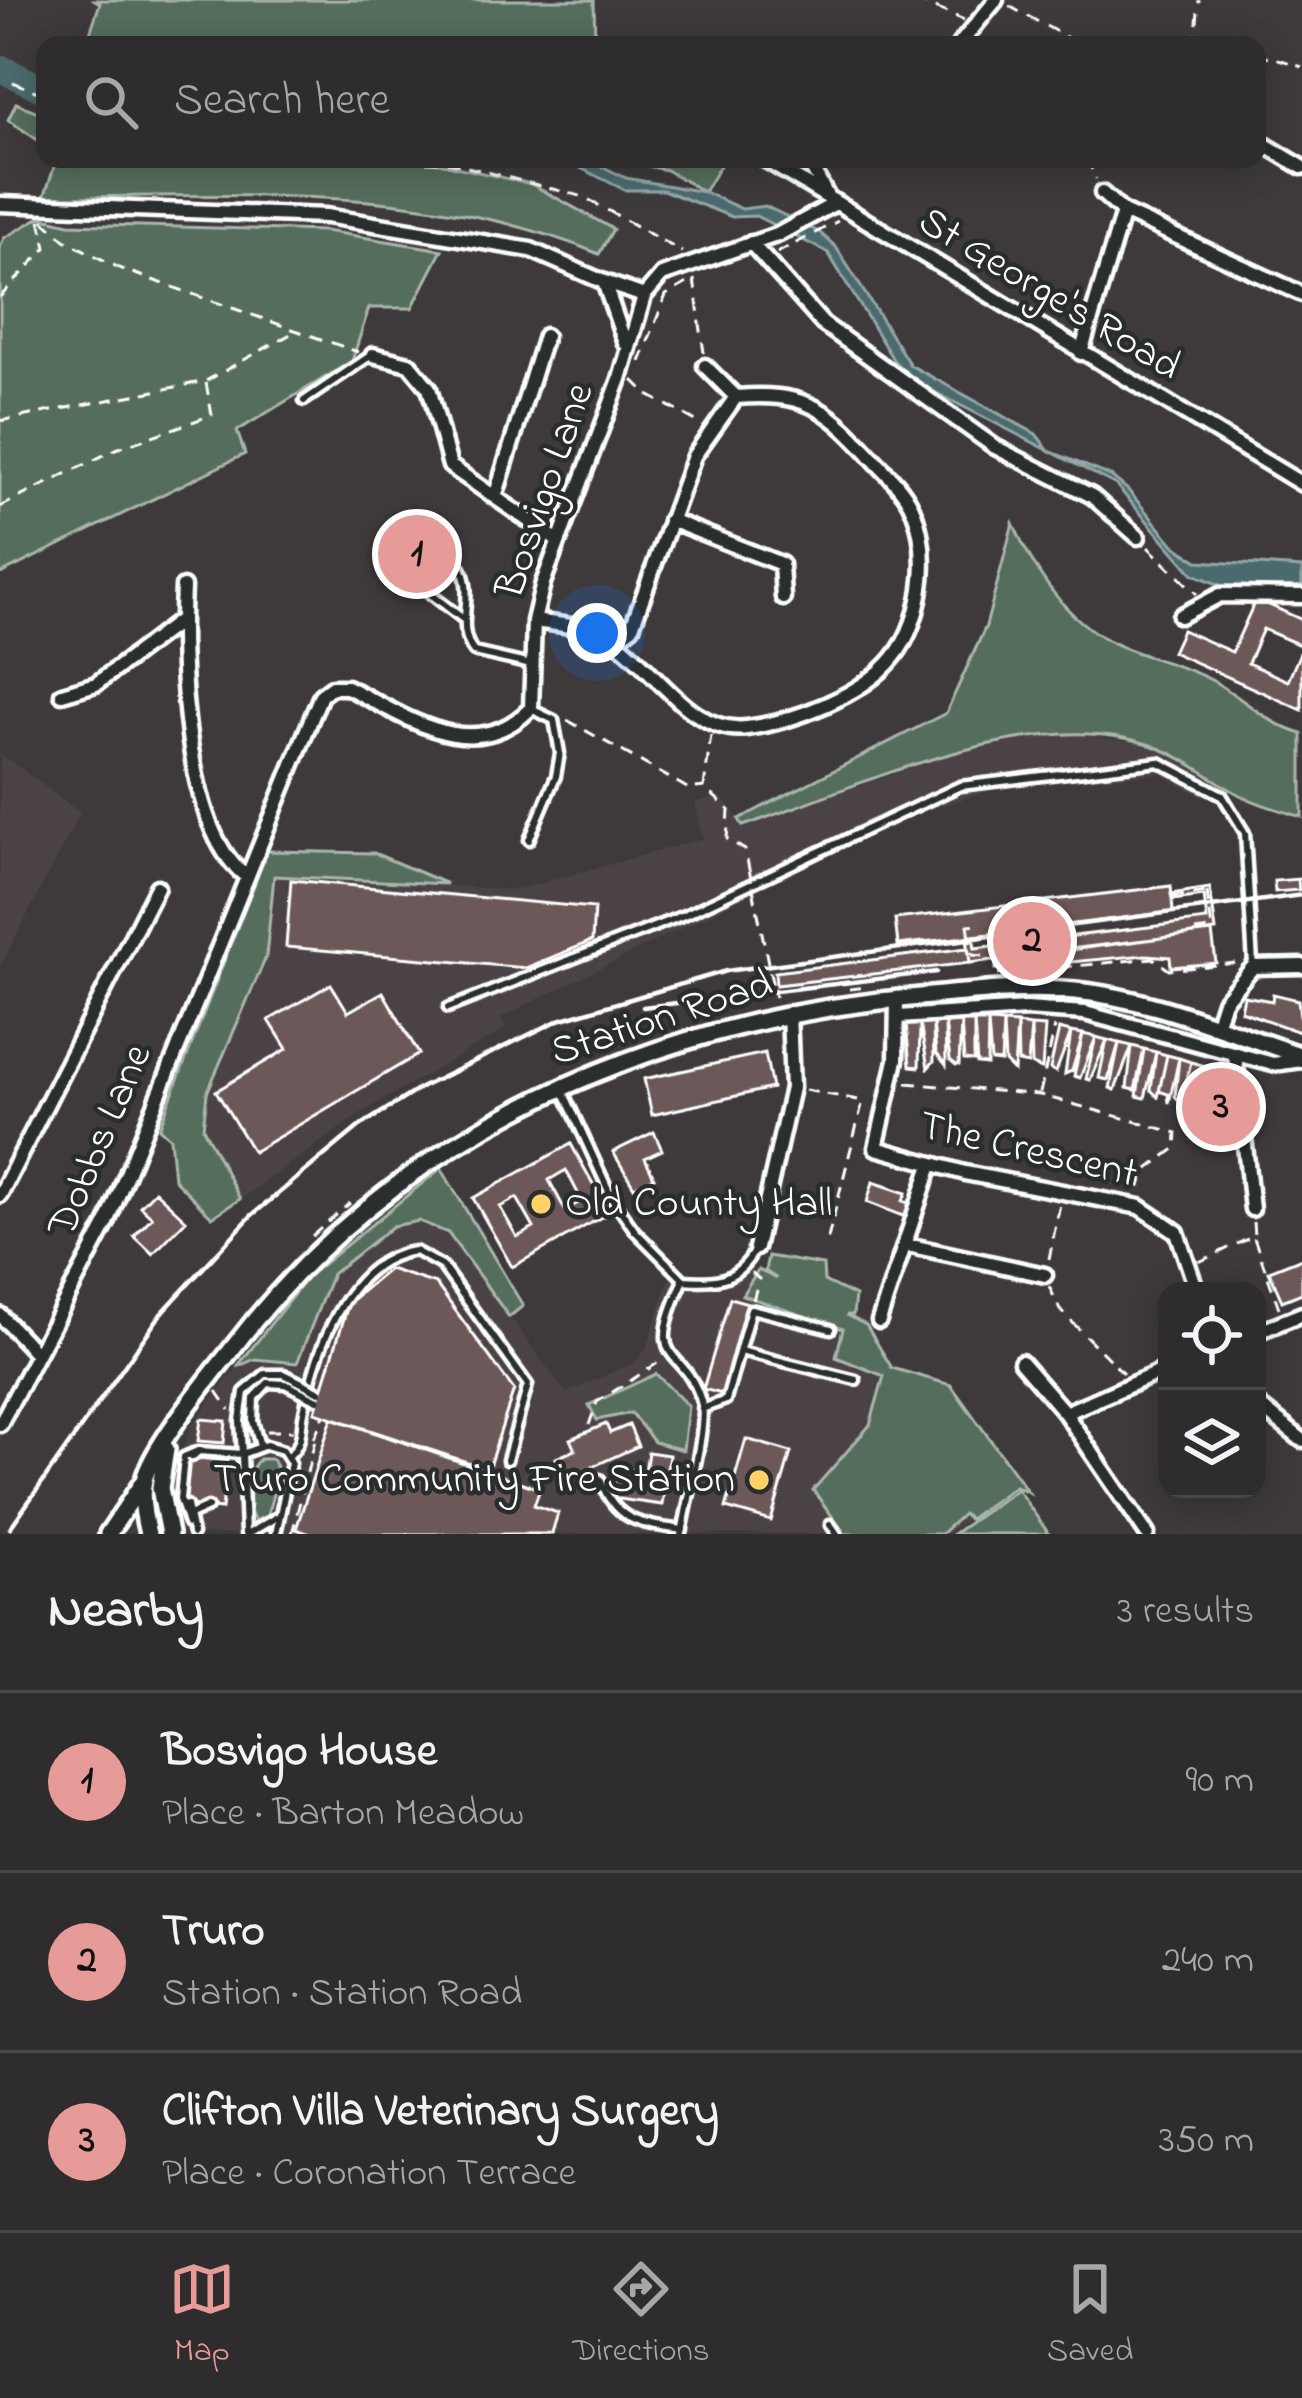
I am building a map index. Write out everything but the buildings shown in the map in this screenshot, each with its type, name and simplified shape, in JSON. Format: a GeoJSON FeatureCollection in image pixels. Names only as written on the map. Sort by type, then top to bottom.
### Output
{"type":"FeatureCollection","features":[{"type":"Feature","properties":{"kind":"street"},"geometry":{"type":"LineString","coordinates":[[967,36],[997,0]]}},
{"type":"Feature","properties":{"kind":"street"},"geometry":{"type":"LineString","coordinates":[[1266,145],[1302,167]]}},
{"type":"Feature","properties":{"kind":"street","name":"St George's Road"},"geometry":{"type":"LineString","coordinates":[[777,168],[1302,484]]}},
{"type":"Feature","properties":{"kind":"street"},"geometry":{"type":"LineString","coordinates":[[0,204],[34,212],[326,215],[531,250],[644,296],[662,275],[779,234],[832,205],[812,168]]}},
{"type":"Feature","properties":{"kind":"street"},"geometry":{"type":"LineString","coordinates":[[1102,193],[1123,212],[1302,294]]}},
{"type":"Feature","properties":{"kind":"street"},"geometry":{"type":"LineString","coordinates":[[1082,353],[1123,212]]}},
{"type":"Feature","properties":{"kind":"street"},"geometry":{"type":"LineString","coordinates":[[751,243],[769,257],[823,324],[995,446],[1092,496],[1138,537]]}},
{"type":"Feature","properties":{"kind":"street"},"geometry":{"type":"LineString","coordinates":[[604,282],[626,346]]}},
{"type":"Feature","properties":{"kind":"street","name":"Bosvigo Lane"},"geometry":{"type":"LineString","coordinates":[[531,708],[535,621],[558,541],[627,379],[626,346],[644,296]]}},
{"type":"Feature","properties":{"kind":"street"},"geometry":{"type":"LineString","coordinates":[[496,494],[545,336]]}},
{"type":"Feature","properties":{"kind":"street"},"geometry":{"type":"LineString","coordinates":[[373,355],[409,364],[429,388],[450,466],[558,541]]}},
{"type":"Feature","properties":{"kind":"street"},"geometry":{"type":"LineString","coordinates":[[535,621],[593,631],[614,640],[676,698],[711,721],[743,729],[846,694],[893,658],[918,606],[924,548],[907,497],[835,416],[784,394],[736,397],[705,366]]}},
{"type":"Feature","properties":{"kind":"street"},"geometry":{"type":"LineString","coordinates":[[614,640],[632,627],[670,520],[710,431],[736,397]]}},
{"type":"Feature","properties":{"kind":"street"},"geometry":{"type":"LineString","coordinates":[[670,520],[781,564],[783,598]]}},
{"type":"Feature","properties":{"kind":"street"},"geometry":{"type":"LineString","coordinates":[[183,587],[186,731],[214,826],[235,868],[247,877],[314,708],[332,687],[347,687],[433,730],[462,738],[493,736],[531,708]]}},
{"type":"Feature","properties":{"kind":"street"},"geometry":{"type":"LineString","coordinates":[[1180,616],[1220,595],[1302,596]]}},
{"type":"Feature","properties":{"kind":"street"},"geometry":{"type":"LineString","coordinates":[[62,694],[96,684],[181,620]]}},
{"type":"Feature","properties":{"kind":"street","name":"Dobbs Lane"},"geometry":{"type":"LineString","coordinates":[[0,1424],[107,1223],[247,877]]}},
{"type":"Feature","properties":{"kind":"street"},"geometry":{"type":"LineString","coordinates":[[0,1195],[158,887]]}},
{"type":"Feature","properties":{"kind":"street"},"geometry":{"type":"LineString","coordinates":[[1216,1026],[1224,1001],[1253,967],[1302,966]]}},
{"type":"Feature","properties":{"kind":"street","name":"Station Road"},"geometry":{"type":"LineString","coordinates":[[108,1534],[170,1433],[260,1314],[348,1223],[445,1150],[561,1087],[783,1008],[1074,991],[1216,1026],[1302,1058]]}},
{"type":"Feature","properties":{"kind":"street","name":"The Crescent"},"geometry":{"type":"LineString","coordinates":[[897,998],[892,1082],[876,1148],[931,1165],[1136,1205],[1177,1232],[1195,1282]]}},
{"type":"Feature","properties":{"kind":"street"},"geometry":{"type":"LineString","coordinates":[[756,1248],[792,1088],[783,1008]]}},
{"type":"Feature","properties":{"kind":"street"},"geometry":{"type":"LineString","coordinates":[[898,1017],[1059,1011],[1144,1027],[1284,1065],[1302,1058]]}},
{"type":"Feature","properties":{"kind":"street"},"geometry":{"type":"LineString","coordinates":[[1235,1055],[1252,1209]]}},
{"type":"Feature","properties":{"kind":"street"},"geometry":{"type":"LineString","coordinates":[[879,1321],[931,1165]]}},
{"type":"Feature","properties":{"kind":"street"},"geometry":{"type":"LineString","coordinates":[[907,1245],[1045,1275]]}},
{"type":"Feature","properties":{"kind":"street"},"geometry":{"type":"LineString","coordinates":[[1266,1328],[1302,1314]]}},
{"type":"Feature","properties":{"kind":"street"},"geometry":{"type":"LineString","coordinates":[[0,1315],[35,1352]]}},
{"type":"Feature","properties":{"kind":"street"},"geometry":{"type":"LineString","coordinates":[[1021,1362],[1065,1413],[1147,1534]]}},
{"type":"Feature","properties":{"kind":"street"},"geometry":{"type":"LineString","coordinates":[[1065,1413],[1158,1373]]}},
{"type":"Feature","properties":{"kind":"street"},"geometry":{"type":"LineString","coordinates":[[1266,1411],[1302,1440]]}},
{"type":"Feature","properties":{"kind":"street","name":"Station Road"},"geometry":{"type":"LineString","coordinates":[[169,1534],[160,1488],[170,1433]]}},
{"type":"Feature","properties":{"kind":"street"},"geometry":{"type":"LineString","coordinates":[[144,1481],[148,1534]]}},
{"type":"Feature","properties":{"kind":"lane"},"geometry":{"type":"LineString","coordinates":[[304,401],[373,355]]}},
{"type":"Feature","properties":{"kind":"lane"},"geometry":{"type":"LineString","coordinates":[[463,619],[428,592],[429,576],[440,564],[460,566],[464,573],[470,589],[463,619],[474,652],[531,665]]}},
{"type":"Feature","properties":{"kind":"lane"},"geometry":{"type":"LineString","coordinates":[[530,840],[560,753],[554,720],[531,708]]}},
{"type":"Feature","properties":{"kind":"lane"},"geometry":{"type":"LineString","coordinates":[[448,1008],[684,915],[960,786],[1147,761],[1188,772],[1222,795],[1239,815],[1245,833],[1253,967]]}},
{"type":"Feature","properties":{"kind":"lane"},"geometry":{"type":"LineString","coordinates":[[561,1087],[613,1200],[634,1231],[685,1280],[727,1279],[745,1267],[756,1248]]}},
{"type":"Feature","properties":{"kind":"lane"},"geometry":{"type":"LineString","coordinates":[[276,1534],[290,1456],[303,1434],[303,1414],[340,1302],[390,1259],[415,1251],[429,1254],[528,1385],[507,1460]]}},
{"type":"Feature","properties":{"kind":"lane"},"geometry":{"type":"LineString","coordinates":[[600,1479],[608,1502],[622,1518],[682,1532],[702,1409],[668,1357],[669,1313],[685,1280]]}},
{"type":"Feature","properties":{"kind":"lane"},"geometry":{"type":"LineString","coordinates":[[702,1409],[726,1400],[751,1309],[831,1329]]}},
{"type":"Feature","properties":{"kind":"lane"},"geometry":{"type":"LineString","coordinates":[[740,1351],[856,1380]]}},
{"type":"Feature","properties":{"kind":"lane"},"geometry":{"type":"LineString","coordinates":[[261,1446],[253,1421],[254,1398],[268,1383],[319,1396],[284,1373],[266,1373],[244,1392],[240,1420],[246,1534],[278,1516]]}},
{"type":"Feature","properties":{"kind":"lane"},"geometry":{"type":"LineString","coordinates":[[193,1534],[180,1499],[184,1457],[242,1454],[261,1446],[277,1447],[290,1456]]}},
{"type":"Feature","properties":{"kind":"lane"},"geometry":{"type":"LineString","coordinates":[[188,1505],[189,1519]]}},
{"type":"Feature","properties":{"kind":"lane"},"geometry":{"type":"LineString","coordinates":[[189,1519],[207,1508]]}},
{"type":"Feature","properties":{"kind":"lane"},"geometry":{"type":"LineString","coordinates":[[830,1524],[837,1534]]}},
{"type":"Feature","properties":{"kind":"path"},"geometry":{"type":"LineString","coordinates":[[916,0],[976,25]]}},
{"type":"Feature","properties":{"kind":"path"},"geometry":{"type":"LineString","coordinates":[[997,0],[1064,36]]}},
{"type":"Feature","properties":{"kind":"path"},"geometry":{"type":"LineString","coordinates":[[1196,36],[1199,0]]}},
{"type":"Feature","properties":{"kind":"path"},"geometry":{"type":"LineString","coordinates":[[1266,57],[1302,68]]}},
{"type":"Feature","properties":{"kind":"path"},"geometry":{"type":"LineString","coordinates":[[14,82],[36,91]]}},
{"type":"Feature","properties":{"kind":"path"},"geometry":{"type":"LineString","coordinates":[[471,168],[584,197],[699,262]]}},
{"type":"Feature","properties":{"kind":"path"},"geometry":{"type":"LineString","coordinates":[[1092,168],[1102,193]]}},
{"type":"Feature","properties":{"kind":"path"},"geometry":{"type":"LineString","coordinates":[[0,297],[46,248],[34,212]]}},
{"type":"Feature","properties":{"kind":"path"},"geometry":{"type":"LineString","coordinates":[[34,212],[65,240],[121,269],[339,348],[373,355]]}},
{"type":"Feature","properties":{"kind":"path"},"geometry":{"type":"LineString","coordinates":[[769,257],[829,226]]}},
{"type":"Feature","properties":{"kind":"path"},"geometry":{"type":"LineString","coordinates":[[705,366],[694,278],[666,296],[627,379],[710,431]]}},
{"type":"Feature","properties":{"kind":"path"},"geometry":{"type":"LineString","coordinates":[[0,421],[206,381],[298,330]]}},
{"type":"Feature","properties":{"kind":"path"},"geometry":{"type":"LineString","coordinates":[[0,507],[116,448],[212,415],[206,381]]}},
{"type":"Feature","properties":{"kind":"path"},"geometry":{"type":"LineString","coordinates":[[1138,537],[1206,603]]}},
{"type":"Feature","properties":{"kind":"path"},"geometry":{"type":"LineString","coordinates":[[566,719],[689,789],[704,787]]}},
{"type":"Feature","properties":{"kind":"path"},"geometry":{"type":"LineString","coordinates":[[704,787],[711,721]]}},
{"type":"Feature","properties":{"kind":"path"},"geometry":{"type":"LineString","coordinates":[[704,787],[729,810],[727,838],[745,850],[783,1008]]}},
{"type":"Feature","properties":{"kind":"path"},"geometry":{"type":"LineString","coordinates":[[1172,898],[1207,892],[1212,928],[1195,931]]}},
{"type":"Feature","properties":{"kind":"path"},"geometry":{"type":"LineString","coordinates":[[978,924],[968,925],[972,955],[983,956]]}},
{"type":"Feature","properties":{"kind":"path"},"geometry":{"type":"LineString","coordinates":[[1164,958],[1164,966]]}},
{"type":"Feature","properties":{"kind":"path"},"geometry":{"type":"LineString","coordinates":[[1040,1095],[1059,1011]]}},
{"type":"Feature","properties":{"kind":"path"},"geometry":{"type":"LineString","coordinates":[[892,1082],[1040,1095],[1177,1133],[1176,1148],[1144,1172],[1136,1205]]}},
{"type":"Feature","properties":{"kind":"path"},"geometry":{"type":"LineString","coordinates":[[792,1088],[863,1101],[826,1246]]}},
{"type":"Feature","properties":{"kind":"path"},"geometry":{"type":"LineString","coordinates":[[1063,1190],[1045,1275],[1060,1310],[1133,1383]]}},
{"type":"Feature","properties":{"kind":"path"},"geometry":{"type":"LineString","coordinates":[[306,1243],[349,1203]]}},
{"type":"Feature","properties":{"kind":"path"},"geometry":{"type":"LineString","coordinates":[[1252,1209],[1254,1236],[1284,1321]]}},
{"type":"Feature","properties":{"kind":"path"},"geometry":{"type":"LineString","coordinates":[[1192,1265],[1254,1236]]}},
{"type":"Feature","properties":{"kind":"path"},"geometry":{"type":"LineString","coordinates":[[745,1267],[759,1279],[751,1309]]}},
{"type":"Feature","properties":{"kind":"path"},"geometry":{"type":"LineString","coordinates":[[589,1425],[597,1402],[668,1357]]}},
{"type":"Feature","properties":{"kind":"path"},"geometry":{"type":"LineString","coordinates":[[292,1534],[315,1438]]}},
{"type":"Feature","properties":{"kind":"shaded area"},"geometry":{"type":"Polygon","coordinates":[[[1054,732],[1150,744],[1218,777],[1201,796],[1159,773],[1006,786],[912,814],[500,1018],[505,1029],[363,1112],[240,1199],[203,1129],[207,1094],[266,957],[274,875],[515,890],[703,839],[695,802],[721,797],[744,826],[958,752],[1054,732]]]}},
{"type":"Feature","properties":{"kind":"shaded area"},"geometry":{"type":"Polygon","coordinates":[[[0,753],[80,813],[0,967],[0,753]]]}},
{"type":"Feature","properties":{"kind":"shaded area"},"geometry":{"type":"Polygon","coordinates":[[[419,1221],[448,1233],[566,1393],[635,1362],[646,1349],[669,1279],[758,1270],[742,1295],[844,1329],[885,1376],[871,1426],[969,1519],[946,1534],[183,1534],[175,1493],[178,1460],[192,1425],[237,1367],[255,1359],[297,1363],[332,1273],[393,1226],[419,1221]]]}},
{"type":"Feature","properties":{"kind":"green space"},"geometry":{"type":"Polygon","coordinates":[[[95,0],[594,0],[595,36],[89,36],[100,3],[95,0]]]}},
{"type":"Feature","properties":{"kind":"green space"},"geometry":{"type":"Polygon","coordinates":[[[16,103],[36,111],[36,139],[8,120],[16,103]]]}},
{"type":"Feature","properties":{"kind":"green space"},"geometry":{"type":"Polygon","coordinates":[[[54,168],[461,168],[531,184],[613,229],[599,254],[465,214],[396,204],[255,196],[44,197],[54,168]]]}},
{"type":"Feature","properties":{"kind":"green space"},"geometry":{"type":"Polygon","coordinates":[[[657,168],[719,168],[704,192],[657,168]]]}},
{"type":"Feature","properties":{"kind":"green space"},"geometry":{"type":"Polygon","coordinates":[[[40,217],[69,224],[325,231],[442,250],[412,308],[369,308],[352,361],[237,431],[245,454],[0,574],[0,247],[4,238],[40,217]]]}},
{"type":"Feature","properties":{"kind":"green space"},"geometry":{"type":"Polygon","coordinates":[[[1013,523],[1043,578],[1084,625],[1120,646],[1204,676],[1267,718],[1302,734],[1302,817],[1241,795],[1153,746],[1106,735],[1055,734],[946,755],[743,826],[739,819],[946,713],[986,626],[1013,523]]]}},
{"type":"Feature","properties":{"kind":"green space"},"geometry":{"type":"Polygon","coordinates":[[[267,851],[374,853],[447,884],[274,876],[266,957],[207,1093],[203,1128],[240,1199],[212,1217],[174,1179],[170,1138],[159,1128],[267,851]]]}},
{"type":"Feature","properties":{"kind":"green space"},"geometry":{"type":"Polygon","coordinates":[[[441,1168],[523,1306],[509,1317],[448,1233],[419,1221],[393,1226],[332,1274],[297,1363],[255,1359],[237,1367],[308,1276],[441,1168]]]}},
{"type":"Feature","properties":{"kind":"green space"},"geometry":{"type":"Polygon","coordinates":[[[768,1256],[823,1265],[824,1281],[855,1296],[853,1315],[846,1315],[866,1325],[892,1368],[951,1385],[1028,1492],[1015,1486],[969,1519],[963,1514],[941,1534],[845,1534],[813,1490],[870,1425],[884,1376],[836,1357],[843,1329],[742,1295],[758,1270],[777,1279],[765,1271],[768,1256]]]}},
{"type":"Feature","properties":{"kind":"green space"},"geometry":{"type":"Polygon","coordinates":[[[656,1374],[688,1406],[683,1450],[654,1442],[631,1413],[597,1420],[589,1405],[656,1374]]]}},
{"type":"Feature","properties":{"kind":"green space"},"geometry":{"type":"Polygon","coordinates":[[[260,1459],[272,1459],[279,1473],[267,1516],[255,1521],[248,1489],[260,1459]]]}},
{"type":"Feature","properties":{"kind":"green space"},"geometry":{"type":"Polygon","coordinates":[[[1017,1489],[1049,1534],[953,1534],[1017,1489]]]}},
{"type":"Feature","properties":{"kind":"water"},"geometry":{"type":"Polygon","coordinates":[[[580,168],[605,168],[626,178],[704,192],[742,209],[765,206],[819,232],[836,247],[910,365],[1036,434],[1049,450],[917,383],[894,361],[828,253],[756,216],[732,217],[663,190],[625,190],[580,168]]]}},
{"type":"Feature","properties":{"kind":"water"},"geometry":{"type":"Polygon","coordinates":[[[1052,452],[1111,476],[1175,546],[1198,561],[1302,568],[1302,589],[1220,585],[1193,574],[1116,485],[1052,452]]]}},
{"type":"Feature","properties":{"kind":"waterway"},"geometry":{"type":"LineString","coordinates":[[0,68],[36,86]]}},
{"type":"Feature","properties":{"kind":"railway"},"geometry":{"type":"LineString","coordinates":[[10,1528],[161,1314],[251,1216],[360,1126],[422,1087],[559,1020],[726,971],[1302,895]]}},
{"type":"Feature","properties":{"kind":"railway"},"geometry":{"type":"LineString","coordinates":[[643,1007],[936,972]]}},
{"type":"Feature","properties":{"kind":"place","name":"Bosvigo House"},"geometry":{"type":"Point","coordinates":[417,554]}},
{"type":"Feature","properties":{"kind":"place","name":"Truro"},"geometry":{"type":"Point","coordinates":[1032,941]}},
{"type":"Feature","properties":{"kind":"place","name":"Clifton Villa Veterinary Surgery"},"geometry":{"type":"Point","coordinates":[1221,1107]}},
{"type":"Feature","properties":{"kind":"place","name":"Old County Hall"},"geometry":{"type":"Point","coordinates":[541,1204]}},
{"type":"Feature","properties":{"kind":"place","name":"Truro Community Fire Station"},"geometry":{"type":"Point","coordinates":[759,1480]}}]}
